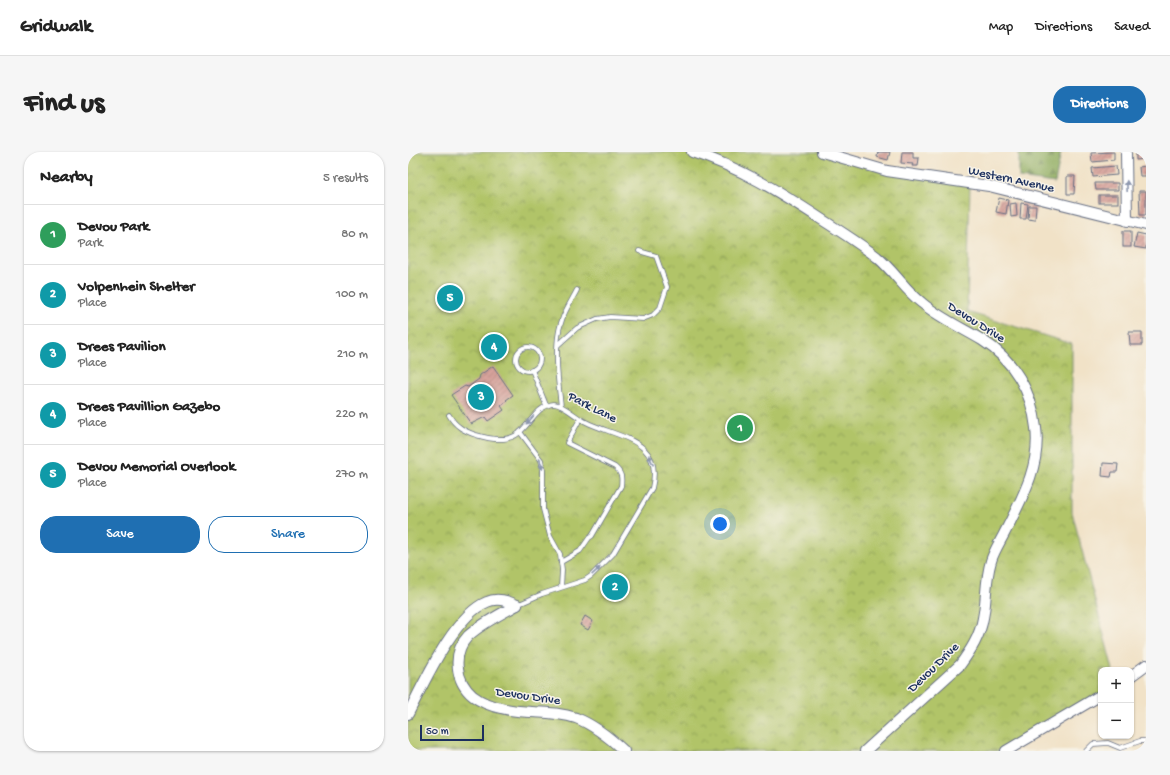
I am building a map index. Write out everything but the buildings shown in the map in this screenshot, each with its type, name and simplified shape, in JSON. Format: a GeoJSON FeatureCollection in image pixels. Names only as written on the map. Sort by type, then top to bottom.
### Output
{"type":"FeatureCollection","features":[{"type":"Feature","properties":{"kind":"street","name":"Devou Drive"},"geometry":{"type":"LineString","coordinates":[[692,152],[710,158],[755,178],[778,191],[863,246],[890,269],[909,291],[922,303],[941,317],[984,341],[999,352],[1020,377],[1029,394],[1034,410],[1037,430],[1034,465],[1025,491],[991,561],[986,579],[983,618],[978,636],[971,650],[960,665],[865,751]]}},
{"type":"Feature","properties":{"kind":"street","name":"Western Avenue"},"geometry":{"type":"LineString","coordinates":[[822,152],[887,171],[989,186],[1146,225]]}},
{"type":"Feature","properties":{"kind":"street"},"geometry":{"type":"LineString","coordinates":[[1126,152],[1127,221]]}},
{"type":"Feature","properties":{"kind":"street"},"geometry":{"type":"LineString","coordinates":[[408,714],[442,650],[456,629],[470,614],[489,601],[505,600],[517,605]]}},
{"type":"Feature","properties":{"kind":"street","name":"Devou Drive"},"geometry":{"type":"LineString","coordinates":[[517,605],[476,629],[463,643],[457,661],[460,679],[468,690],[472,695],[484,703],[502,709],[556,713],[575,718],[611,739],[624,751]]}},
{"type":"Feature","properties":{"kind":"street"},"geometry":{"type":"LineString","coordinates":[[1134,674],[1146,665]]}},
{"type":"Feature","properties":{"kind":"street"},"geometry":{"type":"LineString","coordinates":[[1007,751],[1098,697]]}},
{"type":"Feature","properties":{"kind":"lane"},"geometry":{"type":"LineString","coordinates":[[558,345],[577,328],[597,318],[610,317],[643,319],[653,316],[660,308],[667,287],[662,272],[656,256],[639,250]]}},
{"type":"Feature","properties":{"kind":"lane"},"geometry":{"type":"LineString","coordinates":[[561,406],[558,345],[559,331],[562,320],[577,290]]}},
{"type":"Feature","properties":{"kind":"lane"},"geometry":{"type":"LineString","coordinates":[[521,348],[533,348],[539,353],[540,357],[538,365],[532,370],[528,371],[521,369],[516,362],[516,354],[521,348]]}},
{"type":"Feature","properties":{"kind":"lane"},"geometry":{"type":"LineString","coordinates":[[532,370],[546,405]]}},
{"type":"Feature","properties":{"kind":"lane","name":"Park Lane"},"geometry":{"type":"LineString","coordinates":[[517,605],[561,587],[585,580],[591,576],[613,554],[647,498],[654,480],[654,465],[648,452],[641,446],[580,419],[561,406],[554,404],[546,405],[520,432]]}},
{"type":"Feature","properties":{"kind":"lane"},"geometry":{"type":"LineString","coordinates":[[449,415],[455,424],[466,432],[488,438],[511,438],[520,432],[541,460],[543,470],[543,509],[546,523],[560,554],[562,570],[561,587]]}},
{"type":"Feature","properties":{"kind":"lane"},"geometry":{"type":"LineString","coordinates":[[561,562],[580,551],[592,536],[621,486],[622,479],[620,472],[615,467],[566,443],[580,419]]}},
{"type":"Feature","properties":{"kind":"lane"},"geometry":{"type":"LineString","coordinates":[[1086,751],[1093,744],[1108,743],[1120,748],[1140,741],[1146,741]]}},
{"type":"Feature","properties":{"kind":"green space"},"geometry":{"type":"Polygon","coordinates":[[[408,152],[822,152],[873,167],[970,183],[967,312],[1072,344],[1072,512],[1112,667],[1098,667],[1098,697],[1006,751],[408,751],[408,714],[414,701],[408,698],[408,152]]]}},
{"type":"Feature","properties":{"kind":"green space"},"geometry":{"type":"Polygon","coordinates":[[[1019,152],[1061,152],[1055,183],[1019,178],[1019,152]]]}},
{"type":"Feature","properties":{"kind":"place","name":"Devou Memorial Overlook"},"geometry":{"type":"Point","coordinates":[450,298]}},
{"type":"Feature","properties":{"kind":"place","name":"Drees Pavillion Gazebo"},"geometry":{"type":"Point","coordinates":[494,347]}},
{"type":"Feature","properties":{"kind":"place","name":"Drees Pavilion"},"geometry":{"type":"Point","coordinates":[481,397]}},
{"type":"Feature","properties":{"kind":"place","name":"Devou Park"},"geometry":{"type":"Point","coordinates":[740,428]}},
{"type":"Feature","properties":{"kind":"place","name":"Volpenhein Shelter"},"geometry":{"type":"Point","coordinates":[615,587]}}]}
